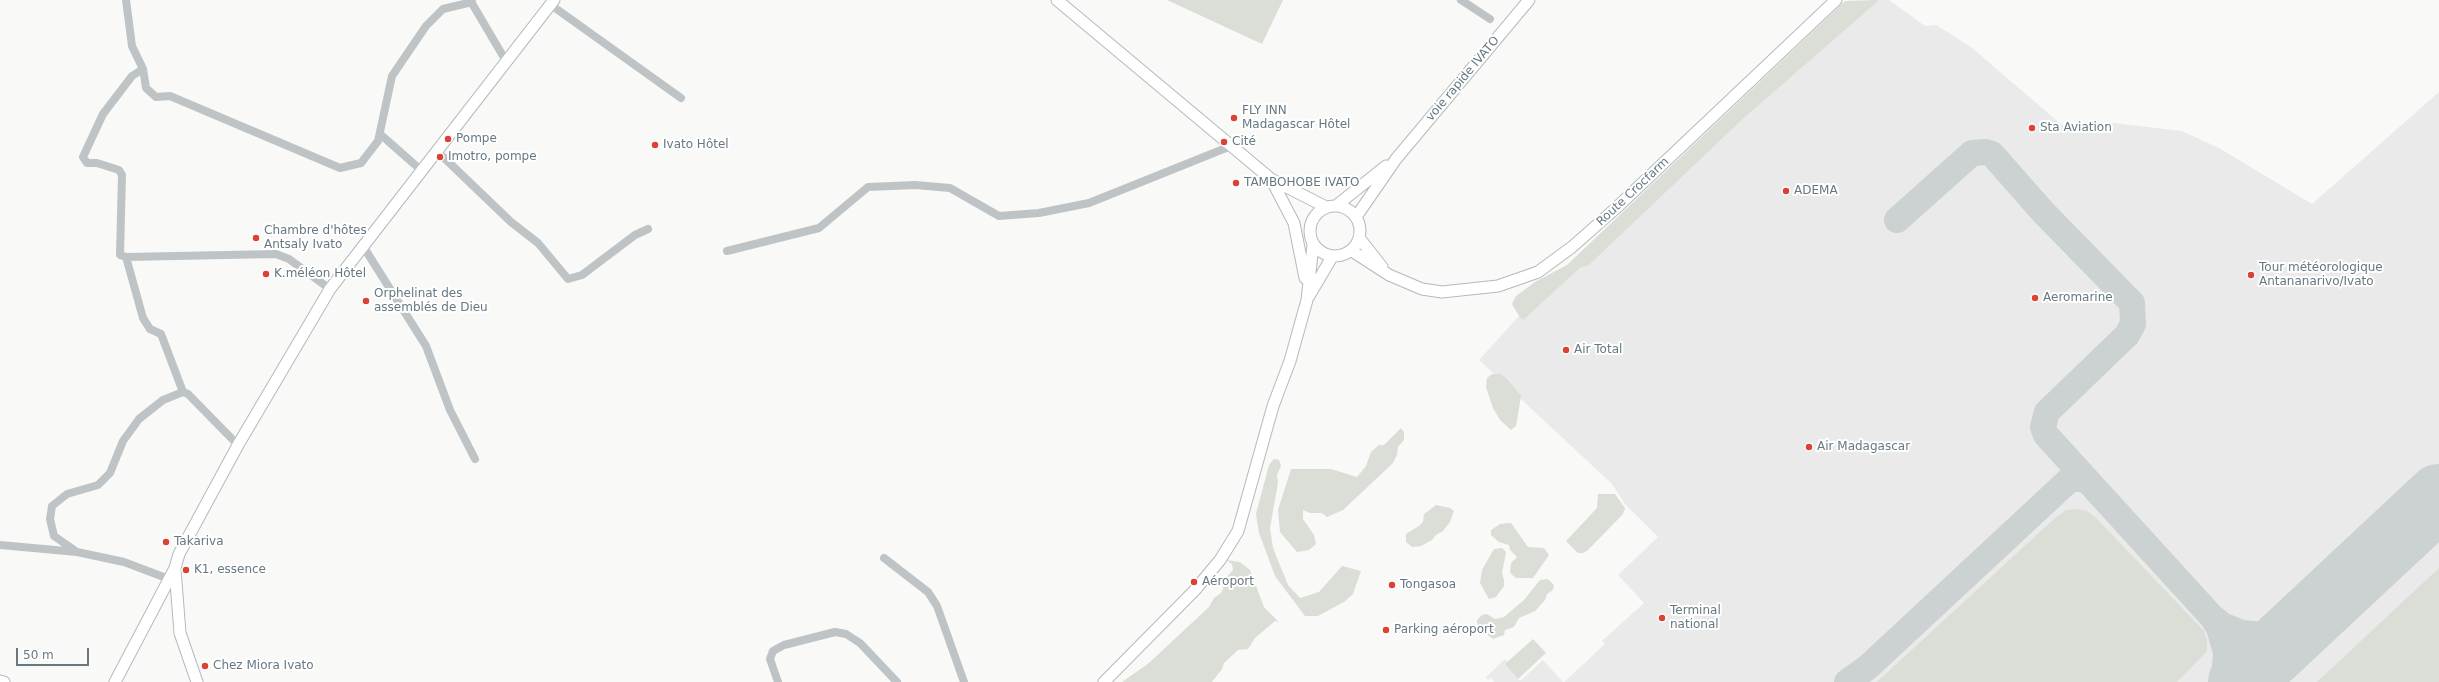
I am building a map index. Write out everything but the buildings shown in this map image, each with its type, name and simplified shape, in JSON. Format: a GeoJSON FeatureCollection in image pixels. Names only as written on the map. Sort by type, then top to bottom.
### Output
{"type":"FeatureCollection","features":[{"type":"Feature","properties":{"kind":"main road"},"geometry":{"type":"LineString","coordinates":[[1057,0],[1271,179],[1326,207]]}},
{"type":"Feature","properties":{"kind":"main road","name":"voie rapide IVATO"},"geometry":{"type":"LineString","coordinates":[[1396,159],[1529,0]]}},
{"type":"Feature","properties":{"kind":"main road","name":"Route Crocfarm"},"geometry":{"type":"LineString","coordinates":[[1352,251],[1389,275],[1422,289],[1442,292],[1498,286],[1538,272],[1616,209],[1836,0]]}},
{"type":"Feature","properties":{"kind":"main road"},"geometry":{"type":"LineString","coordinates":[[115,682],[175,568],[179,554],[238,445],[330,289],[438,152],[552,2]]}},
{"type":"Feature","properties":{"kind":"main road"},"geometry":{"type":"LineString","coordinates":[[1104,682],[1163,623],[1220,560],[1238,531],[1248,501],[1273,406],[1290,361],[1307,299],[1311,240],[1310,223],[1316,214],[1326,207],[1337,205],[1396,159]]}},
{"type":"Feature","properties":{"kind":"main road"},"geometry":{"type":"LineString","coordinates":[[1356,216],[1396,159]]}},
{"type":"Feature","properties":{"kind":"main road"},"geometry":{"type":"LineString","coordinates":[[1271,179],[1320,253],[1332,257],[1344,256],[1352,251],[1360,239],[1360,227],[1356,216],[1348,209],[1337,205]]}},
{"type":"Feature","properties":{"kind":"main road"},"geometry":{"type":"LineString","coordinates":[[1271,179],[1294,223],[1304,264],[1307,299]]}},
{"type":"Feature","properties":{"kind":"main road","name":"Route Crocfarm"},"geometry":{"type":"LineString","coordinates":[[1360,239],[1389,275]]}},
{"type":"Feature","properties":{"kind":"main road"},"geometry":{"type":"LineString","coordinates":[[1307,299],[1332,257]]}},
{"type":"Feature","properties":{"kind":"main road"},"geometry":{"type":"LineString","coordinates":[[175,568],[180,634],[197,682]]}},
{"type":"Feature","properties":{"kind":"main road"},"geometry":{"type":"LineString","coordinates":[[0,681],[4,682]]}},
{"type":"Feature","properties":{"kind":"street"},"geometry":{"type":"LineString","coordinates":[[126,0],[132,46],[143,69],[146,88],[156,97],[170,96],[340,168],[361,164],[378,141],[392,76],[426,26],[443,9],[471,1],[506,61]]}},
{"type":"Feature","properties":{"kind":"street"},"geometry":{"type":"LineString","coordinates":[[1462,0],[1490,19]]}},
{"type":"Feature","properties":{"kind":"street"},"geometry":{"type":"LineString","coordinates":[[552,2],[681,98]]}},
{"type":"Feature","properties":{"kind":"street"},"geometry":{"type":"LineString","coordinates":[[143,69],[132,76],[103,114],[83,157],[87,163],[97,163],[119,170],[122,175],[120,255],[126,257],[276,254],[289,259],[330,289]]}},
{"type":"Feature","properties":{"kind":"street"},"geometry":{"type":"LineString","coordinates":[[380,134],[422,171]]}},
{"type":"Feature","properties":{"kind":"street"},"geometry":{"type":"LineString","coordinates":[[727,251],[819,228],[868,187],[915,185],[950,188],[999,216],[1040,213],[1089,203],[1231,146]]}},
{"type":"Feature","properties":{"kind":"street"},"geometry":{"type":"LineString","coordinates":[[438,152],[511,222],[538,242],[568,279],[582,275],[635,235],[648,229]]}},
{"type":"Feature","properties":{"kind":"street"},"geometry":{"type":"LineString","coordinates":[[363,246],[426,346],[450,410],[475,460]]}},
{"type":"Feature","properties":{"kind":"street"},"geometry":{"type":"LineString","coordinates":[[126,257],[143,318],[150,328],[161,334],[183,392],[238,445]]}},
{"type":"Feature","properties":{"kind":"street"},"geometry":{"type":"LineString","coordinates":[[77,552],[54,536],[50,519],[52,506],[67,494],[98,485],[110,473],[123,441],[139,419],[163,400],[183,392]]}},
{"type":"Feature","properties":{"kind":"street"},"geometry":{"type":"LineString","coordinates":[[0,545],[77,552],[124,562],[169,579]]}},
{"type":"Feature","properties":{"kind":"street"},"geometry":{"type":"LineString","coordinates":[[884,558],[928,592],[937,606],[964,682]]}},
{"type":"Feature","properties":{"kind":"street"},"geometry":{"type":"LineString","coordinates":[[778,682],[770,659],[773,651],[784,645],[835,632],[846,634],[860,643],[897,682]]}},
{"type":"Feature","properties":{"kind":"shaded area"},"geometry":{"type":"Polygon","coordinates":[[[1167,0],[1283,0],[1262,44],[1167,0]]]}},
{"type":"Feature","properties":{"kind":"shaded area"},"geometry":{"type":"Polygon","coordinates":[[[1878,0],[1889,0],[1925,26],[1936,25],[1971,47],[2063,126],[2113,123],[2182,131],[2219,148],[2312,204],[2439,92],[2439,682],[1564,682],[1605,644],[1602,641],[1644,603],[1618,575],[1658,537],[1625,504],[1612,484],[1479,360],[1519,316],[1523,319],[1580,268],[1588,266],[1744,118],[1878,0]]]}},
{"type":"Feature","properties":{"kind":"shaded area"},"geometry":{"type":"Polygon","coordinates":[[[1845,1],[1878,1],[1744,118],[1588,266],[1580,268],[1523,320],[1519,316],[1512,304],[1516,296],[1535,282],[1567,265],[1845,1]]]}},
{"type":"Feature","properties":{"kind":"shaded area"},"geometry":{"type":"Polygon","coordinates":[[[1492,374],[1500,374],[1507,379],[1521,396],[1516,426],[1511,430],[1500,420],[1493,408],[1486,387],[1487,378],[1492,374]]]}},
{"type":"Feature","properties":{"kind":"shaded area"},"geometry":{"type":"Polygon","coordinates":[[[1401,428],[1404,432],[1404,440],[1398,447],[1397,455],[1393,463],[1343,510],[1327,517],[1322,513],[1310,513],[1303,510],[1303,519],[1314,535],[1316,544],[1309,550],[1297,552],[1280,532],[1278,510],[1291,469],[1331,469],[1357,477],[1366,466],[1371,452],[1379,445],[1384,445],[1401,428]]]}},
{"type":"Feature","properties":{"kind":"shaded area"},"geometry":{"type":"Polygon","coordinates":[[[1274,459],[1279,460],[1281,466],[1277,475],[1278,483],[1270,528],[1273,548],[1288,585],[1300,598],[1319,592],[1342,566],[1361,571],[1353,594],[1344,602],[1318,616],[1305,616],[1275,576],[1259,533],[1256,514],[1269,465],[1274,459]]]}},
{"type":"Feature","properties":{"kind":"shaded area"},"geometry":{"type":"Polygon","coordinates":[[[1598,494],[1615,494],[1625,508],[1623,514],[1588,550],[1583,553],[1578,553],[1566,541],[1597,508],[1598,494]]]}},
{"type":"Feature","properties":{"kind":"shaded area"},"geometry":{"type":"Polygon","coordinates":[[[1436,505],[1450,508],[1454,511],[1450,522],[1443,531],[1436,535],[1432,540],[1421,546],[1412,547],[1406,542],[1406,534],[1419,526],[1423,522],[1424,514],[1436,505]]]}},
{"type":"Feature","properties":{"kind":"shaded area"},"geometry":{"type":"Polygon","coordinates":[[[2078,509],[2087,511],[2096,518],[2204,631],[2207,640],[2207,651],[2177,682],[1877,682],[2054,519],[2066,510],[2078,509]]]}},
{"type":"Feature","properties":{"kind":"shaded area"},"geometry":{"type":"Polygon","coordinates":[[[1511,523],[1528,547],[1544,548],[1549,555],[1533,578],[1516,578],[1510,573],[1511,563],[1517,557],[1510,550],[1509,545],[1499,542],[1491,535],[1491,530],[1500,524],[1511,523]]]}},
{"type":"Feature","properties":{"kind":"shaded area"},"geometry":{"type":"Polygon","coordinates":[[[1502,548],[1506,552],[1502,573],[1504,586],[1496,597],[1489,599],[1480,583],[1482,570],[1494,549],[1502,548]]]}},
{"type":"Feature","properties":{"kind":"shaded area"},"geometry":{"type":"Polygon","coordinates":[[[1226,560],[1240,562],[1250,570],[1264,607],[1279,622],[1275,621],[1255,638],[1248,649],[1238,650],[1224,663],[1222,669],[1212,682],[1122,682],[1149,663],[1209,607],[1214,598],[1222,592],[1226,578],[1233,570],[1232,564],[1226,560]]]}},
{"type":"Feature","properties":{"kind":"shaded area"},"geometry":{"type":"Polygon","coordinates":[[[2439,568],[2439,682],[2317,682],[2439,568]]]}},
{"type":"Feature","properties":{"kind":"shaded area"},"geometry":{"type":"Polygon","coordinates":[[[1548,579],[1554,585],[1553,590],[1547,594],[1545,600],[1535,611],[1519,618],[1514,627],[1505,630],[1504,635],[1493,639],[1478,628],[1477,620],[1482,615],[1487,614],[1495,619],[1504,617],[1524,600],[1540,580],[1548,579]]]}},
{"type":"Feature","properties":{"kind":"shaded area"},"geometry":{"type":"Polygon","coordinates":[[[1533,639],[1546,653],[1518,679],[1505,664],[1533,639]]]}},
{"type":"Feature","properties":{"kind":"shaded area"},"geometry":{"type":"Polygon","coordinates":[[[1505,659],[1508,662],[1506,665],[1520,681],[1543,660],[1563,682],[1494,682],[1491,678],[1488,680],[1486,677],[1505,659]]]}},
{"type":"Feature","properties":{"kind":"taxiway"},"geometry":{"type":"LineString","coordinates":[[1897,220],[1972,153],[1986,152],[1992,154],[2043,212],[2132,303],[2133,324],[2127,335],[2047,412],[2043,427],[2046,435],[2212,617],[2222,625],[2242,633],[2264,635],[2286,632],[2307,620]]}},
{"type":"Feature","properties":{"kind":"taxiway"},"geometry":{"type":"LineString","coordinates":[[1847,682],[1868,667],[2068,481],[2078,478],[2087,481]]}},
{"type":"Feature","properties":{"kind":"taxiway"},"geometry":{"type":"LineString","coordinates":[[2212,617],[2219,628],[2226,652],[2224,682]]}},
{"type":"Feature","properties":{"kind":"runway"},"geometry":{"type":"LineString","coordinates":[[2241,682],[2439,497]]}},
{"type":"Feature","properties":{"kind":"place","name":"FLY INN Madagascar Hôtel"},"geometry":{"type":"Point","coordinates":[1234,118]}},
{"type":"Feature","properties":{"kind":"place","name":"Sta Aviation"},"geometry":{"type":"Point","coordinates":[2032,128]}},
{"type":"Feature","properties":{"kind":"place","name":"Pompe"},"geometry":{"type":"Point","coordinates":[448,139]}},
{"type":"Feature","properties":{"kind":"place","name":"Cité"},"geometry":{"type":"Point","coordinates":[1224,142]}},
{"type":"Feature","properties":{"kind":"place","name":"Ivato Hôtel"},"geometry":{"type":"Point","coordinates":[655,145]}},
{"type":"Feature","properties":{"kind":"place","name":"Imotro, pompe"},"geometry":{"type":"Point","coordinates":[440,157]}},
{"type":"Feature","properties":{"kind":"place","name":"TAMBOHOBE IVATO"},"geometry":{"type":"Point","coordinates":[1236,183]}},
{"type":"Feature","properties":{"kind":"place","name":"ADEMA"},"geometry":{"type":"Point","coordinates":[1786,191]}},
{"type":"Feature","properties":{"kind":"place","name":"Chambre d'hôtes Antsaly Ivato"},"geometry":{"type":"Point","coordinates":[256,238]}},
{"type":"Feature","properties":{"kind":"place","name":"K.méléon Hôtel"},"geometry":{"type":"Point","coordinates":[266,274]}},
{"type":"Feature","properties":{"kind":"place","name":"Tour météorologique Antananarivo/Ivato"},"geometry":{"type":"Point","coordinates":[2251,275]}},
{"type":"Feature","properties":{"kind":"place","name":"Aeromarine"},"geometry":{"type":"Point","coordinates":[2035,298]}},
{"type":"Feature","properties":{"kind":"place","name":"Orphelinat des assemblés de Dieu"},"geometry":{"type":"Point","coordinates":[366,301]}},
{"type":"Feature","properties":{"kind":"place","name":"Air Total"},"geometry":{"type":"Point","coordinates":[1566,350]}},
{"type":"Feature","properties":{"kind":"place","name":"Air Madagascar"},"geometry":{"type":"Point","coordinates":[1809,447]}},
{"type":"Feature","properties":{"kind":"place","name":"Takariva"},"geometry":{"type":"Point","coordinates":[166,542]}},
{"type":"Feature","properties":{"kind":"place","name":"K1, essence"},"geometry":{"type":"Point","coordinates":[186,570]}},
{"type":"Feature","properties":{"kind":"place","name":"Aéroport"},"geometry":{"type":"Point","coordinates":[1194,582]}},
{"type":"Feature","properties":{"kind":"place","name":"Tongasoa"},"geometry":{"type":"Point","coordinates":[1392,585]}},
{"type":"Feature","properties":{"kind":"place","name":"Terminal national"},"geometry":{"type":"Point","coordinates":[1662,618]}},
{"type":"Feature","properties":{"kind":"place","name":"Parking aéroport"},"geometry":{"type":"Point","coordinates":[1386,630]}},
{"type":"Feature","properties":{"kind":"place","name":"Chez Miora Ivato"},"geometry":{"type":"Point","coordinates":[205,666]}}]}
